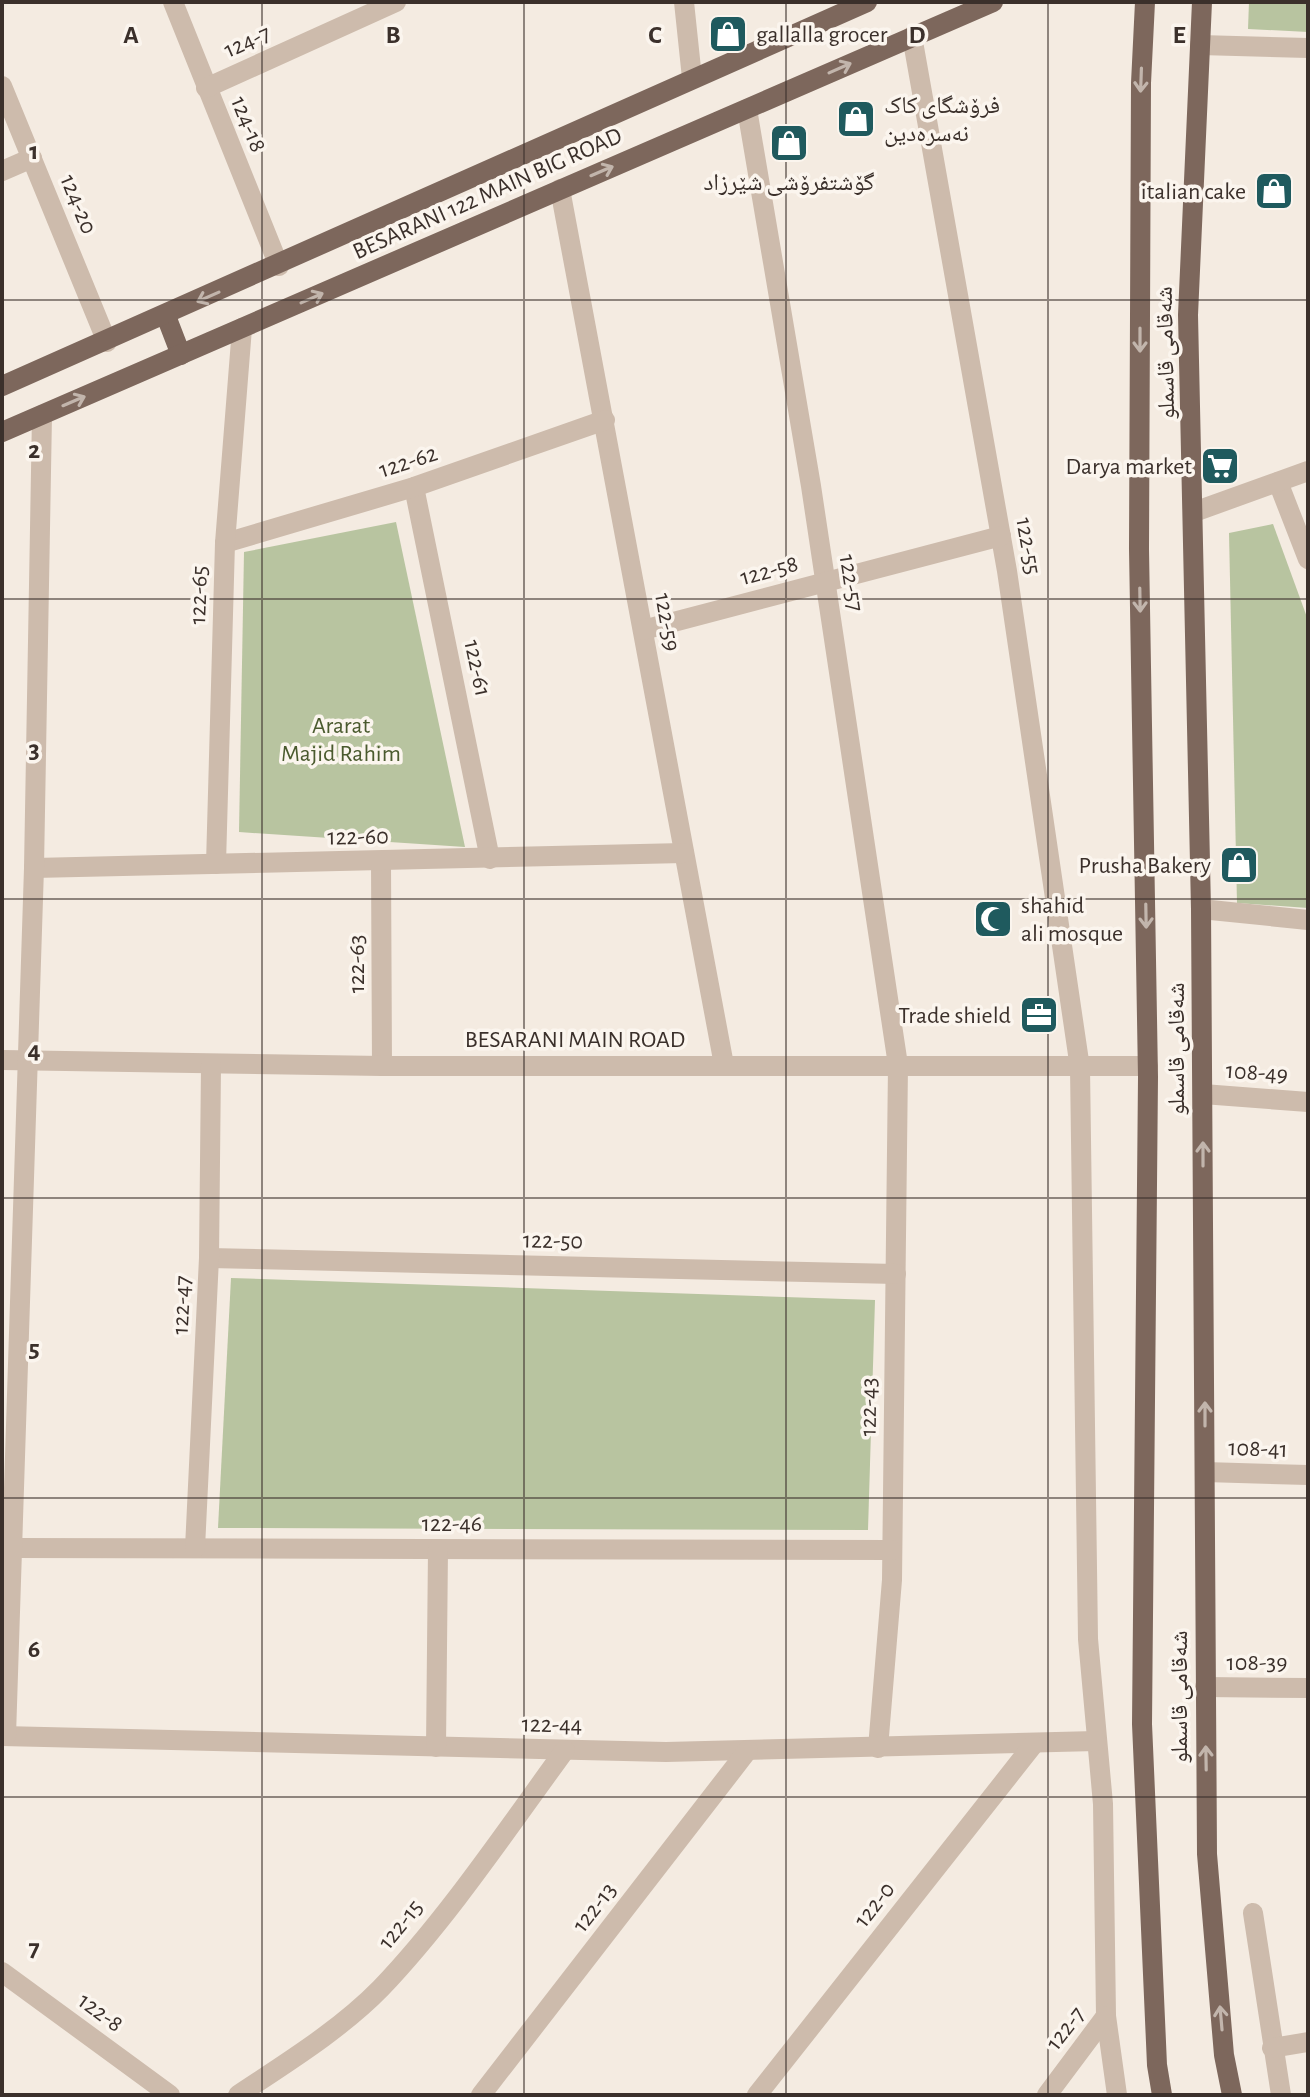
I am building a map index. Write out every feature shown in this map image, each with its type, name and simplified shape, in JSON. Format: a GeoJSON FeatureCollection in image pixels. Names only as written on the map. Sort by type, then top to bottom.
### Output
{"type":"FeatureCollection","features":[{"type":"Feature","properties":{"kind":"main road","name":"BESARANI 122 MAIN BIG ROAD"},"geometry":{"type":"LineString","coordinates":[[2,386],[279,266],[867,2]]}},
{"type":"Feature","properties":{"kind":"main road","name":"BESARANI 122 MAIN BIG ROAD"},"geometry":{"type":"LineString","coordinates":[[2,432],[993,2]]}},
{"type":"Feature","properties":{"kind":"main road","name":"شەقامی قاسملو"},"geometry":{"type":"LineString","coordinates":[[1145,2],[1141,83],[1139,549],[1148,1066],[1142,1724],[1157,2065],[1162,2095]]}},
{"type":"Feature","properties":{"kind":"main road","name":"شەقامی قاسملو"},"geometry":{"type":"LineString","coordinates":[[1202,2],[1188,315],[1201,909],[1207,1854],[1224,2055],[1232,2095]]}},
{"type":"Feature","properties":{"kind":"main road"},"geometry":{"type":"LineString","coordinates":[[166,316],[181,355]]}},
{"type":"Feature","properties":{"kind":"street","name":"124-18"},"geometry":{"type":"LineString","coordinates":[[173,2],[279,266]]}},
{"type":"Feature","properties":{"kind":"street","name":"124-7"},"geometry":{"type":"LineString","coordinates":[[206,88],[396,2]]}},
{"type":"Feature","properties":{"kind":"street"},"geometry":{"type":"LineString","coordinates":[[684,2],[692,78]]}},
{"type":"Feature","properties":{"kind":"street","name":"122-55"},"geometry":{"type":"LineString","coordinates":[[912,36],[1001,536],[1080,1068],[1088,1639],[1103,1804],[1106,2016]]}},
{"type":"Feature","properties":{"kind":"street"},"geometry":{"type":"LineString","coordinates":[[1200,45],[1308,48]]}},
{"type":"Feature","properties":{"kind":"street","name":"124-20"},"geometry":{"type":"LineString","coordinates":[[2,86],[107,342]]}},
{"type":"Feature","properties":{"kind":"street","name":"122-57"},"geometry":{"type":"LineString","coordinates":[[747,109],[825,582],[898,1065]]}},
{"type":"Feature","properties":{"kind":"street"},"geometry":{"type":"LineString","coordinates":[[2,171],[32,158]]}},
{"type":"Feature","properties":{"kind":"street","name":"122-59"},"geometry":{"type":"LineString","coordinates":[[560,189],[724,1065]]}},
{"type":"Feature","properties":{"kind":"street","name":"122-65"},"geometry":{"type":"LineString","coordinates":[[216,864],[225,543],[242,328]]}},
{"type":"Feature","properties":{"kind":"street"},"geometry":{"type":"LineString","coordinates":[[4,1736],[13,1548],[12,1285],[29,1060],[42,415]]}},
{"type":"Feature","properties":{"kind":"street","name":"122-62"},"geometry":{"type":"LineString","coordinates":[[225,543],[414,487],[605,420]]}},
{"type":"Feature","properties":{"kind":"street"},"geometry":{"type":"LineString","coordinates":[[1194,512],[1308,471]]}},
{"type":"Feature","properties":{"kind":"street"},"geometry":{"type":"LineString","coordinates":[[1278,482],[1308,559]]}},
{"type":"Feature","properties":{"kind":"street","name":"122-61"},"geometry":{"type":"LineString","coordinates":[[414,487],[490,859]]}},
{"type":"Feature","properties":{"kind":"street","name":"122-58"},"geometry":{"type":"LineString","coordinates":[[643,630],[1001,536]]}},
{"type":"Feature","properties":{"kind":"street","name":"122-60"},"geometry":{"type":"LineString","coordinates":[[34,868],[684,853]]}},
{"type":"Feature","properties":{"kind":"street","name":"122-63"},"geometry":{"type":"LineString","coordinates":[[381,862],[382,1066]]}},
{"type":"Feature","properties":{"kind":"street"},"geometry":{"type":"LineString","coordinates":[[1201,909],[1308,920]]}},
{"type":"Feature","properties":{"kind":"street","name":"BESARANI MAIN ROAD"},"geometry":{"type":"LineString","coordinates":[[2,1060],[382,1066],[1148,1066]]}},
{"type":"Feature","properties":{"kind":"street","name":"122-47"},"geometry":{"type":"LineString","coordinates":[[195,1548],[209,1258],[211,1065]]}},
{"type":"Feature","properties":{"kind":"street","name":"122-43"},"geometry":{"type":"LineString","coordinates":[[878,1748],[892,1550],[898,1065]]}},
{"type":"Feature","properties":{"kind":"street","name":"108-49"},"geometry":{"type":"LineString","coordinates":[[1203,1094],[1308,1102]]}},
{"type":"Feature","properties":{"kind":"street","name":"122-50"},"geometry":{"type":"LineString","coordinates":[[209,1258],[896,1274]]}},
{"type":"Feature","properties":{"kind":"street","name":"108-41"},"geometry":{"type":"LineString","coordinates":[[1205,1472],[1308,1475]]}},
{"type":"Feature","properties":{"kind":"street","name":"122-46"},"geometry":{"type":"LineString","coordinates":[[13,1548],[892,1550]]}},
{"type":"Feature","properties":{"kind":"street"},"geometry":{"type":"LineString","coordinates":[[436,1747],[438,1549]]}},
{"type":"Feature","properties":{"kind":"street","name":"108-39"},"geometry":{"type":"LineString","coordinates":[[1205,1687],[1308,1688]]}},
{"type":"Feature","properties":{"kind":"street","name":"122-44"},"geometry":{"type":"LineString","coordinates":[[4,1736],[565,1750],[878,1748],[1096,1741]]}},
{"type":"Feature","properties":{"kind":"street","name":"122-0"},"geometry":{"type":"LineString","coordinates":[[757,2095],[1033,1745]]}},
{"type":"Feature","properties":{"kind":"street","name":"122-15"},"geometry":{"type":"LineString","coordinates":[[238,2095],[304,2051],[380,1989],[473,1876],[565,1750]]}},
{"type":"Feature","properties":{"kind":"street","name":"122-13"},"geometry":{"type":"LineString","coordinates":[[481,2095],[748,1750]]}},
{"type":"Feature","properties":{"kind":"street"},"geometry":{"type":"LineString","coordinates":[[1253,1913],[1281,2095]]}},
{"type":"Feature","properties":{"kind":"street","name":"122-8"},"geometry":{"type":"LineString","coordinates":[[2,1972],[166,2094]]}},
{"type":"Feature","properties":{"kind":"street","name":"122-7"},"geometry":{"type":"LineString","coordinates":[[1047,2095],[1106,2016]]}},
{"type":"Feature","properties":{"kind":"street","name":"122-7"},"geometry":{"type":"LineString","coordinates":[[1106,2016],[1117,2095]]}},
{"type":"Feature","properties":{"kind":"street"},"geometry":{"type":"LineString","coordinates":[[1272,2048],[1308,2042]]}},
{"type":"Feature","properties":{"kind":"green space"},"geometry":{"type":"Polygon","coordinates":[[[1249,2],[1308,2],[1308,32],[1248,29],[1249,2]]]}},
{"type":"Feature","properties":{"kind":"green space","name":"Ararat Majid Rahim"},"geometry":{"type":"Polygon","coordinates":[[[396,522],[465,847],[239,832],[244,552],[396,522]]]}},
{"type":"Feature","properties":{"kind":"green space"},"geometry":{"type":"Polygon","coordinates":[[[1273,524],[1308,620],[1308,908],[1237,903],[1229,533],[1273,524]]]}},
{"type":"Feature","properties":{"kind":"green space"},"geometry":{"type":"Polygon","coordinates":[[[231,1278],[875,1300],[868,1530],[218,1528],[231,1278]]]}},
{"type":"Feature","properties":{"kind":"place","name":"gallalla grocer"},"geometry":{"type":"Point","coordinates":[728,34]}},
{"type":"Feature","properties":{"kind":"place","name":"فرۆشگای کاک نەسرەدین"},"geometry":{"type":"Point","coordinates":[856,119]}},
{"type":"Feature","properties":{"kind":"place","name":"گۆشتفرۆشی شێرزاد"},"geometry":{"type":"Point","coordinates":[789,143]}},
{"type":"Feature","properties":{"kind":"place","name":"italian cake"},"geometry":{"type":"Point","coordinates":[1274,191]}},
{"type":"Feature","properties":{"kind":"place","name":"Darya market"},"geometry":{"type":"Point","coordinates":[1220,466]}},
{"type":"Feature","properties":{"kind":"place","name":"Prusha Bakery"},"geometry":{"type":"Point","coordinates":[1239,865]}},
{"type":"Feature","properties":{"kind":"place","name":"shahid ali mosque"},"geometry":{"type":"Point","coordinates":[993,919]}},
{"type":"Feature","properties":{"kind":"place","name":"Trade shield"},"geometry":{"type":"Point","coordinates":[1039,1015]}}]}
